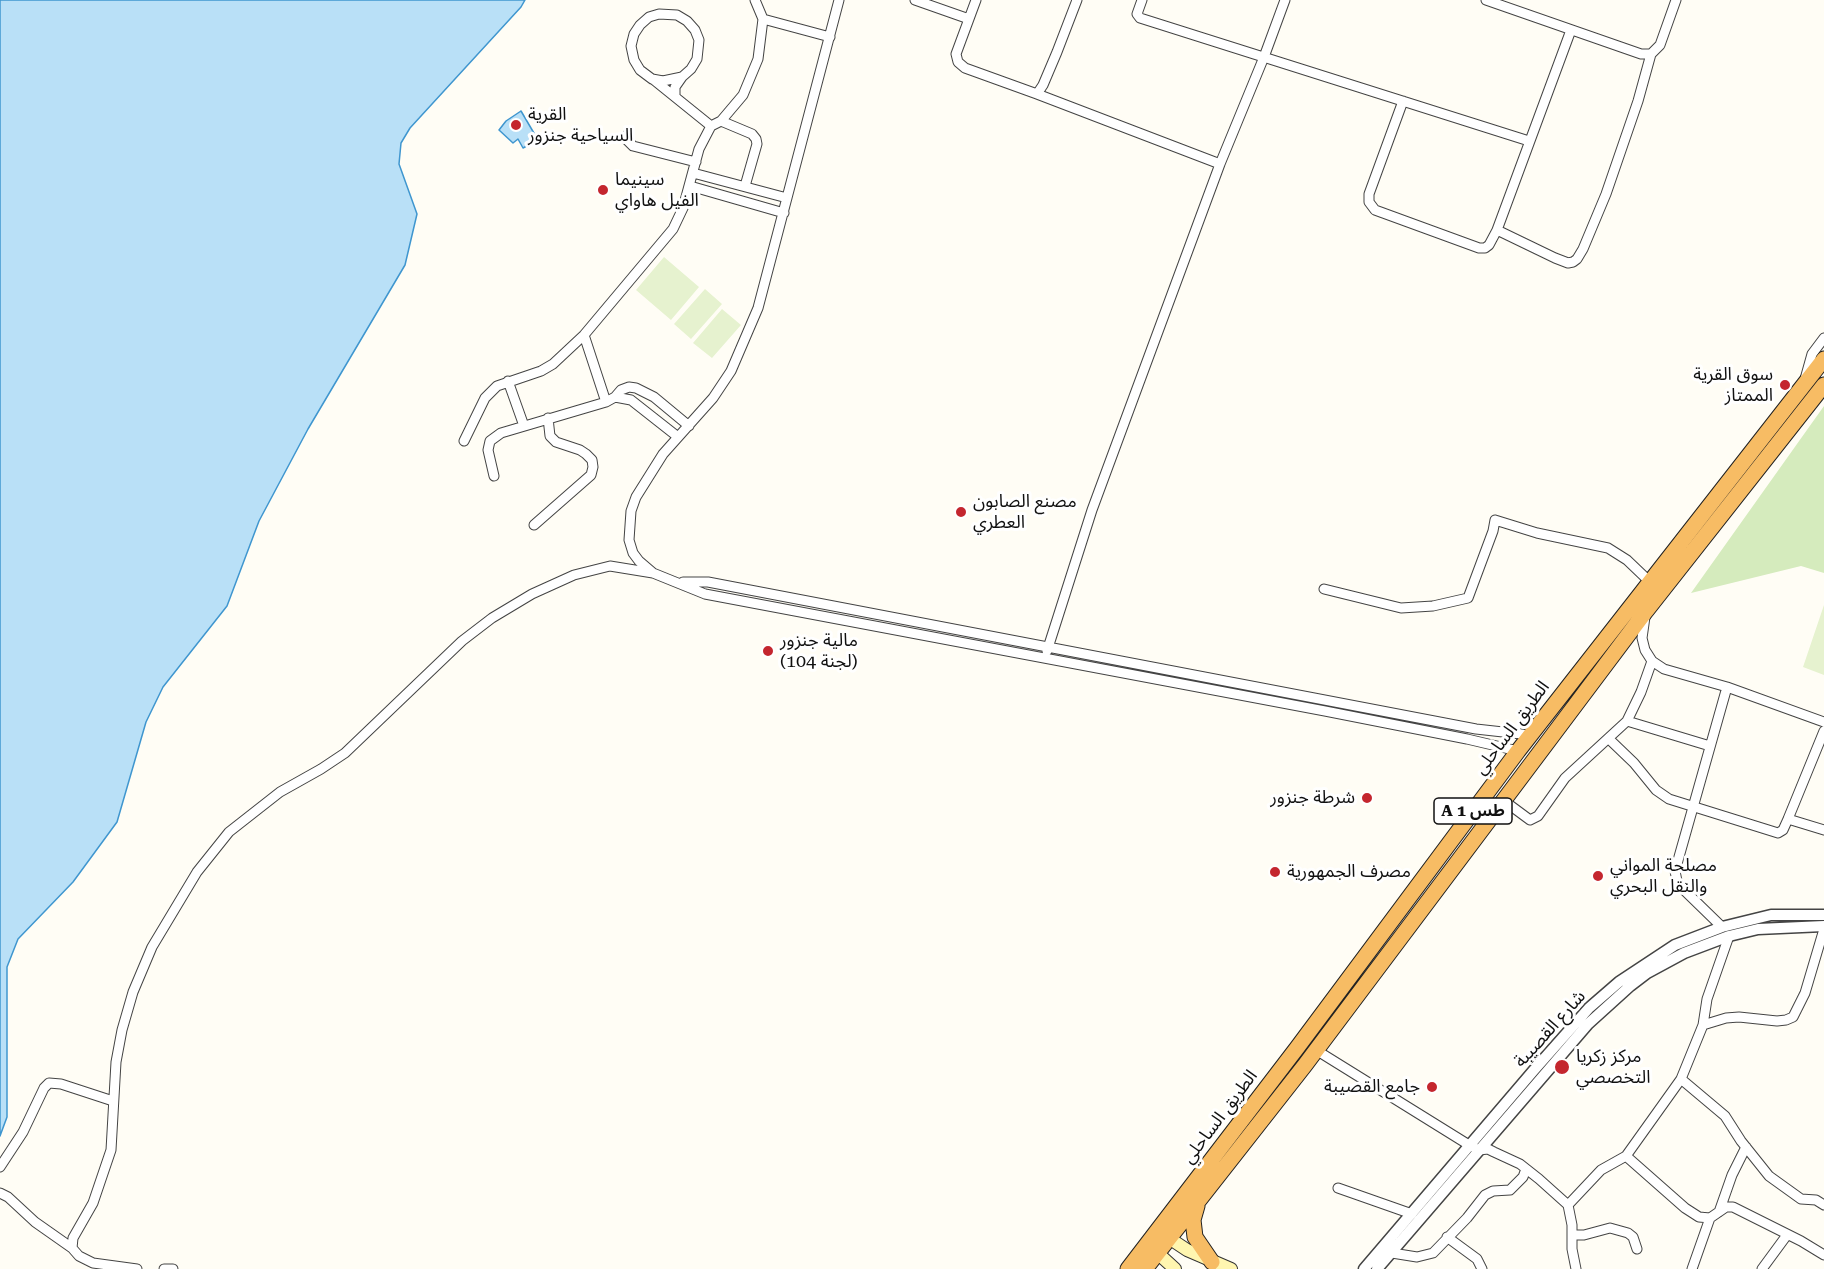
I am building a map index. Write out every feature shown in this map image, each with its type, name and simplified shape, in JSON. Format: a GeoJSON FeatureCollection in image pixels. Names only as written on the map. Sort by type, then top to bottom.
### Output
{"type":"FeatureCollection","features":[{"type":"Feature","properties":{"kind":"highway","name":"الطريق الساحلي"},"geometry":{"type":"LineString","coordinates":[[1128,1269],[1152,1249],[1164,1234],[1297,1048],[1530,735],[1824,359]]}},
{"type":"Feature","properties":{"kind":"highway","name":"الطريق الساحلي"},"geometry":{"type":"LineString","coordinates":[[1164,1234],[1205,1190],[1316,1050],[1646,611],[1822,389]]}},
{"type":"Feature","properties":{"kind":"highway"},"geometry":{"type":"LineString","coordinates":[[1205,1190],[1195,1211],[1193,1228],[1195,1237],[1212,1262]]}},
{"type":"Feature","properties":{"kind":"highway","name":"الطريق الساحلي"},"geometry":{"type":"LineString","coordinates":[[1145,1269],[1152,1249]]}},
{"type":"Feature","properties":{"kind":"main road"},"geometry":{"type":"LineString","coordinates":[[1164,1234],[1212,1262],[1231,1269]]}},
{"type":"Feature","properties":{"kind":"main road"},"geometry":{"type":"LineString","coordinates":[[1152,1249],[1175,1269]]}},
{"type":"Feature","properties":{"kind":"street"},"geometry":{"type":"LineString","coordinates":[[464,441],[485,398],[497,386],[541,371],[553,364],[584,335],[674,229],[690,186],[699,150],[711,126],[721,121],[743,95],[758,59],[763,19],[755,0]]}},
{"type":"Feature","properties":{"kind":"street"},"geometry":{"type":"LineString","coordinates":[[653,573],[633,553],[629,540],[631,511],[636,497],[663,454],[713,398],[739,357],[758,308],[839,0]]}},
{"type":"Feature","properties":{"kind":"street"},"geometry":{"type":"LineString","coordinates":[[915,0],[969,19]]}},
{"type":"Feature","properties":{"kind":"street"},"geometry":{"type":"LineString","coordinates":[[976,0],[956,54],[958,62],[965,68],[1220,164]]}},
{"type":"Feature","properties":{"kind":"street"},"geometry":{"type":"LineString","coordinates":[[1037,94],[1058,52],[1077,0]]}},
{"type":"Feature","properties":{"kind":"street"},"geometry":{"type":"LineString","coordinates":[[1142,0],[1137,15],[1140,18],[1529,141]]}},
{"type":"Feature","properties":{"kind":"street"},"geometry":{"type":"LineString","coordinates":[[1045,659],[1092,510],[1220,164],[1285,0]]}},
{"type":"Feature","properties":{"kind":"street"},"geometry":{"type":"LineString","coordinates":[[1486,0],[1641,54],[1651,54]]}},
{"type":"Feature","properties":{"kind":"street"},"geometry":{"type":"LineString","coordinates":[[1497,230],[1568,263],[1577,259],[1606,194],[1638,101],[1651,54],[1660,45],[1676,0]]}},
{"type":"Feature","properties":{"kind":"street"},"geometry":{"type":"LineString","coordinates":[[675,95],[675,87],[697,59],[699,40],[695,30],[687,21],[671,14],[659,14],[649,17],[634,34],[631,46],[634,60],[640,70],[675,95],[711,126]]}},
{"type":"Feature","properties":{"kind":"street"},"geometry":{"type":"LineString","coordinates":[[763,19],[830,36]]}},
{"type":"Feature","properties":{"kind":"street"},"geometry":{"type":"LineString","coordinates":[[1403,101],[1374,175],[1369,202],[1380,213],[1479,248],[1485,248],[1497,230],[1571,30]]}},
{"type":"Feature","properties":{"kind":"street"},"geometry":{"type":"LineString","coordinates":[[652,78],[663,81],[682,77]]}},
{"type":"Feature","properties":{"kind":"street"},"geometry":{"type":"LineString","coordinates":[[721,121],[752,134],[756,139],[745,186]]}},
{"type":"Feature","properties":{"kind":"street"},"geometry":{"type":"LineString","coordinates":[[628,134],[627,140],[633,146],[696,162]]}},
{"type":"Feature","properties":{"kind":"street"},"geometry":{"type":"LineString","coordinates":[[693,173],[787,198]]}},
{"type":"Feature","properties":{"kind":"street"},"geometry":{"type":"LineString","coordinates":[[690,186],[784,213]]}},
{"type":"Feature","properties":{"kind":"street"},"geometry":{"type":"LineString","coordinates":[[584,335],[606,402]]}},
{"type":"Feature","properties":{"kind":"street"},"geometry":{"type":"LineString","coordinates":[[1804,384],[1812,354],[1824,338]]}},
{"type":"Feature","properties":{"kind":"street"},"geometry":{"type":"LineString","coordinates":[[508,381],[524,426]]}},
{"type":"Feature","properties":{"kind":"street"},"geometry":{"type":"LineString","coordinates":[[494,476],[488,450],[490,441],[501,433],[606,402],[621,390],[636,388],[654,397],[689,426]]}},
{"type":"Feature","properties":{"kind":"street"},"geometry":{"type":"LineString","coordinates":[[615,397],[631,400],[678,437]]}},
{"type":"Feature","properties":{"kind":"street"},"geometry":{"type":"LineString","coordinates":[[534,525],[591,475],[593,467],[592,460],[586,454],[556,442],[550,436],[548,418]]}},
{"type":"Feature","properties":{"kind":"street"},"geometry":{"type":"LineString","coordinates":[[1324,589],[1401,608],[1433,606],[1468,598],[1495,520],[1537,533],[1608,548],[1627,560],[1650,582]]}},
{"type":"Feature","properties":{"kind":"street"},"geometry":{"type":"LineString","coordinates":[[72,1248],[73,1238],[93,1203],[111,1150],[116,1062],[133,992],[152,947],[197,872],[229,832],[280,792],[345,753],[455,648],[492,618],[532,594],[574,575],[610,566],[653,573],[705,594],[1336,713],[1518,751]]}},
{"type":"Feature","properties":{"kind":"street"},"geometry":{"type":"LineString","coordinates":[[678,582],[708,582],[1464,727],[1530,735]]}},
{"type":"Feature","properties":{"kind":"street"},"geometry":{"type":"LineString","coordinates":[[760,605],[761,593]]}},
{"type":"Feature","properties":{"kind":"street"},"geometry":{"type":"LineString","coordinates":[[1646,611],[1642,638],[1645,650],[1652,661],[1664,669],[1727,687],[1824,722]]}},
{"type":"Feature","properties":{"kind":"street"},"geometry":{"type":"LineString","coordinates":[[960,643],[962,631]]}},
{"type":"Feature","properties":{"kind":"street"},"geometry":{"type":"LineString","coordinates":[[1503,800],[1530,820],[1535,819],[1565,778],[1627,721],[1652,661]]}},
{"type":"Feature","properties":{"kind":"street"},"geometry":{"type":"LineString","coordinates":[[1703,1025],[1726,1018],[1778,1021],[1793,1017],[1805,993],[1824,928],[1725,931],[1677,881],[1676,863],[1727,687]]}},
{"type":"Feature","properties":{"kind":"street"},"geometry":{"type":"LineString","coordinates":[[1627,721],[1710,746]]}},
{"type":"Feature","properties":{"kind":"street"},"geometry":{"type":"LineString","coordinates":[[1610,739],[1662,795],[1669,799],[1776,832],[1783,830],[1824,731]]}},
{"type":"Feature","properties":{"kind":"street"},"geometry":{"type":"LineString","coordinates":[[1788,819],[1824,830]]}},
{"type":"Feature","properties":{"kind":"street"},"geometry":{"type":"LineString","coordinates":[[1364,1269],[1602,1009],[1630,986],[1664,963],[1725,931],[1771,915],[1824,915]]}},
{"type":"Feature","properties":{"kind":"street"},"geometry":{"type":"LineString","coordinates":[[1568,1205],[1601,1170],[1626,1156],[1681,1079],[1703,1025],[1707,999],[1725,931]]}},
{"type":"Feature","properties":{"kind":"street"},"geometry":{"type":"LineString","coordinates":[[1316,1050],[1474,1147],[1488,1149],[1526,1169],[1568,1205],[1576,1269]]}},
{"type":"Feature","properties":{"kind":"street"},"geometry":{"type":"LineString","coordinates":[[1681,1079],[1725,1116],[1764,1170],[1802,1199],[1816,1200],[1824,1205]]}},
{"type":"Feature","properties":{"kind":"street"},"geometry":{"type":"LineString","coordinates":[[0,1167],[23,1132],[44,1088],[49,1083],[61,1084],[113,1101]]}},
{"type":"Feature","properties":{"kind":"street"},"geometry":{"type":"LineString","coordinates":[[1377,1269],[1474,1147]]}},
{"type":"Feature","properties":{"kind":"street"},"geometry":{"type":"LineString","coordinates":[[1719,1212],[1732,1175],[1746,1148]]}},
{"type":"Feature","properties":{"kind":"street"},"geometry":{"type":"LineString","coordinates":[[1626,1156],[1692,1213],[1710,1218]]}},
{"type":"Feature","properties":{"kind":"street"},"geometry":{"type":"LineString","coordinates":[[1392,1252],[1416,1257],[1433,1253],[1485,1196],[1493,1191],[1514,1187],[1523,1177],[1526,1169]]}},
{"type":"Feature","properties":{"kind":"street"},"geometry":{"type":"LineString","coordinates":[[1338,1188],[1412,1214]]}},
{"type":"Feature","properties":{"kind":"street"},"geometry":{"type":"LineString","coordinates":[[0,1193],[72,1248],[79,1256],[93,1263],[137,1269]]}},
{"type":"Feature","properties":{"kind":"street"},"geometry":{"type":"LineString","coordinates":[[1692,1269],[1710,1218],[1726,1207],[1733,1207],[1824,1254]]}},
{"type":"Feature","properties":{"kind":"street"},"geometry":{"type":"LineString","coordinates":[[1572,1235],[1610,1228],[1628,1233],[1633,1237],[1637,1250]]}},
{"type":"Feature","properties":{"kind":"street"},"geometry":{"type":"LineString","coordinates":[[1762,1269],[1787,1235]]}},
{"type":"Feature","properties":{"kind":"street"},"geometry":{"type":"LineString","coordinates":[[1447,1237],[1476,1259],[1482,1269]]}},
{"type":"Feature","properties":{"kind":"street"},"geometry":{"type":"LineString","coordinates":[[164,1269],[173,1269]]}},
{"type":"Feature","properties":{"kind":"green space"},"geometry":{"type":"Polygon","coordinates":[[[664,257],[699,287],[671,320],[636,290],[664,257]]]}},
{"type":"Feature","properties":{"kind":"green space"},"geometry":{"type":"Polygon","coordinates":[[[705,289],[722,304],[691,339],[674,324],[705,289]]]}},
{"type":"Feature","properties":{"kind":"green space"},"geometry":{"type":"Polygon","coordinates":[[[722,309],[741,325],[712,358],[693,343],[722,309]]]}},
{"type":"Feature","properties":{"kind":"green space"},"geometry":{"type":"Polygon","coordinates":[[[1824,406],[1824,573],[1801,566],[1691,593],[1824,406]]]}},
{"type":"Feature","properties":{"kind":"green space"},"geometry":{"type":"Polygon","coordinates":[[[1824,605],[1824,675],[1803,667],[1824,605]]]}},
{"type":"Feature","properties":{"kind":"water"},"geometry":{"type":"Polygon","coordinates":[[[0,0],[525,0],[410,128],[401,143],[399,164],[417,214],[405,265],[308,429],[259,521],[227,606],[163,687],[146,722],[117,822],[73,882],[18,939],[7,967],[7,1117],[0,1136],[0,0]]]}},
{"type":"Feature","properties":{"kind":"water","name":"القرية السياحية جنزور"},"geometry":{"type":"Polygon","coordinates":[[[521,111],[538,140],[523,148],[518,139],[513,143],[499,130],[506,121],[521,111]]]}},
{"type":"Feature","properties":{"kind":"place","name":"القرية السياحية جنزور"},"geometry":{"type":"Point","coordinates":[516,125]}},
{"type":"Feature","properties":{"kind":"place","name":"سينيما الفيل هاواي"},"geometry":{"type":"Point","coordinates":[603,190]}},
{"type":"Feature","properties":{"kind":"place","name":"سوق القرية الممتاز"},"geometry":{"type":"Point","coordinates":[1785,385]}},
{"type":"Feature","properties":{"kind":"place","name":"مصنع الصابون العطري"},"geometry":{"type":"Point","coordinates":[961,512]}},
{"type":"Feature","properties":{"kind":"place","name":"مالية جنزور (لجنة 104)"},"geometry":{"type":"Point","coordinates":[768,651]}},
{"type":"Feature","properties":{"kind":"place","name":"شرطة جنزور"},"geometry":{"type":"Point","coordinates":[1367,798]}},
{"type":"Feature","properties":{"kind":"place","name":"مصرف الجمهورية"},"geometry":{"type":"Point","coordinates":[1275,872]}},
{"type":"Feature","properties":{"kind":"place","name":"مصلحة المواني والنقل البحري"},"geometry":{"type":"Point","coordinates":[1598,876]}},
{"type":"Feature","properties":{"kind":"place","name":"مركز زكريا التخصصي"},"geometry":{"type":"Point","coordinates":[1562,1067]}},
{"type":"Feature","properties":{"kind":"place","name":"جامع القصيبة"},"geometry":{"type":"Point","coordinates":[1432,1087]}}]}
